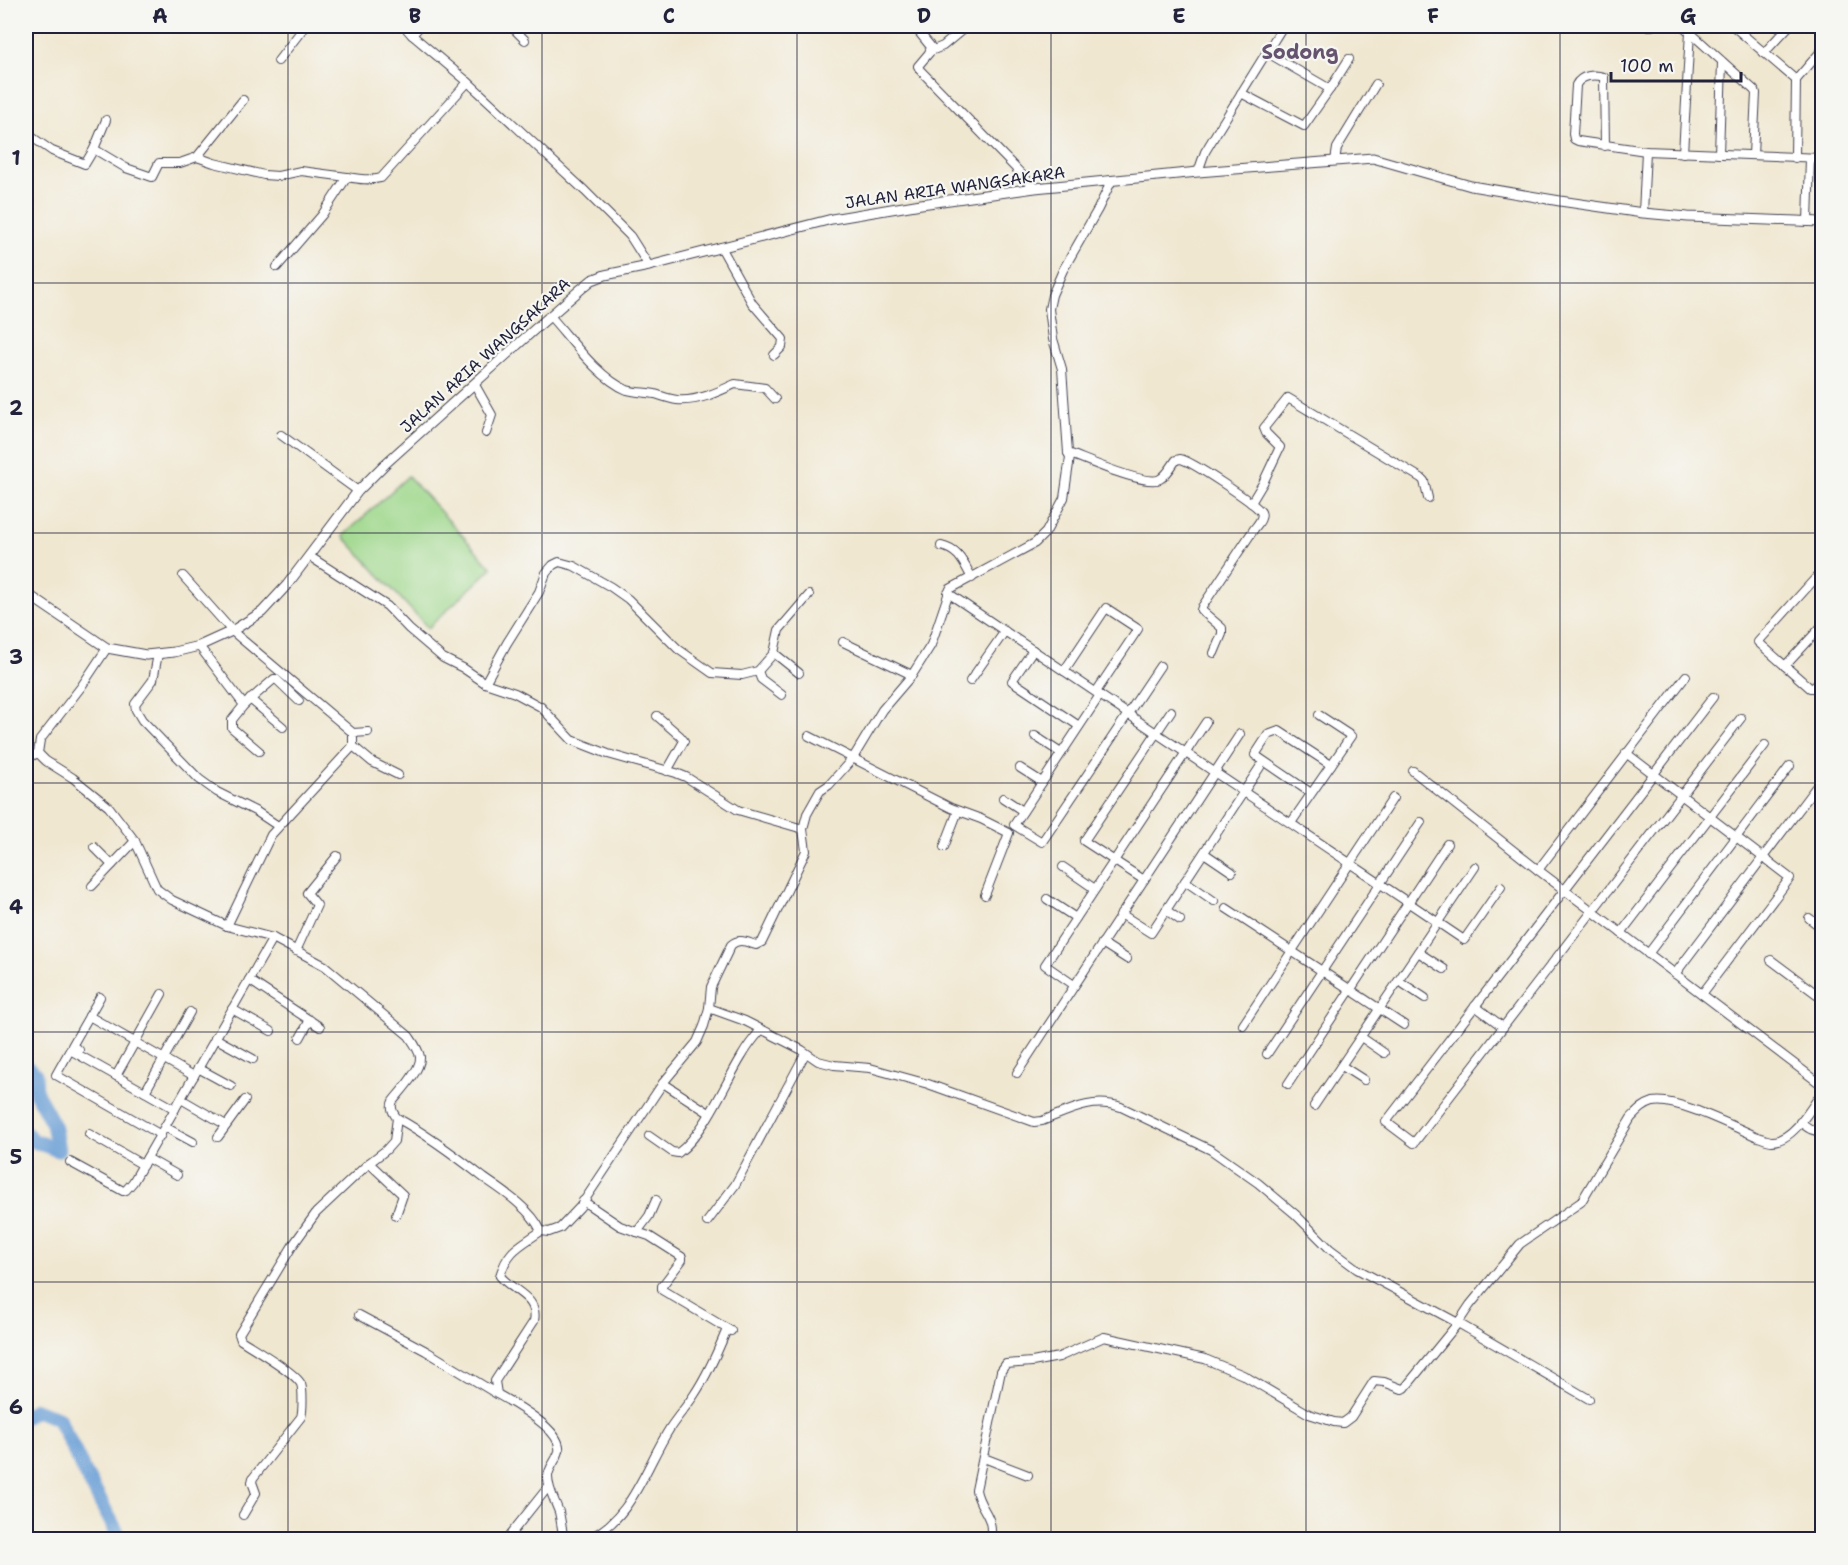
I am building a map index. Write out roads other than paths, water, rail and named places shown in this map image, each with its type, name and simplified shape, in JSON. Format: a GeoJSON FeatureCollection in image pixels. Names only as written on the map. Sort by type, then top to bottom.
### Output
{"type":"FeatureCollection","features":[{"type":"Feature","properties":{"kind":"street"},"geometry":{"type":"LineString","coordinates":[[278,61],[305,26]]}},
{"type":"Feature","properties":{"kind":"street"},"geometry":{"type":"LineString","coordinates":[[404,26],[468,82],[618,222],[649,266]]}},
{"type":"Feature","properties":{"kind":"street"},"geometry":{"type":"LineString","coordinates":[[412,35],[420,26]]}},
{"type":"Feature","properties":{"kind":"street"},"geometry":{"type":"LineString","coordinates":[[511,26],[525,40]]}},
{"type":"Feature","properties":{"kind":"street"},"geometry":{"type":"LineString","coordinates":[[914,26],[931,47],[931,51]]}},
{"type":"Feature","properties":{"kind":"street"},"geometry":{"type":"LineString","coordinates":[[967,26],[943,46],[931,51],[918,66],[1035,188]]}},
{"type":"Feature","properties":{"kind":"street"},"geometry":{"type":"LineString","coordinates":[[1198,172],[1205,152],[1283,26]]}},
{"type":"Feature","properties":{"kind":"street"},"geometry":{"type":"LineString","coordinates":[[1646,26],[1652,26]]}},
{"type":"Feature","properties":{"kind":"street"},"geometry":{"type":"LineString","coordinates":[[1683,26],[1756,93],[1753,155]]}},
{"type":"Feature","properties":{"kind":"street"},"geometry":{"type":"LineString","coordinates":[[1764,53],[1789,26]]}},
{"type":"Feature","properties":{"kind":"street"},"geometry":{"type":"LineString","coordinates":[[1739,28],[1764,53],[1797,80]]}},
{"type":"Feature","properties":{"kind":"street"},"geometry":{"type":"LineString","coordinates":[[1683,153],[1690,32]]}},
{"type":"Feature","properties":{"kind":"street"},"geometry":{"type":"LineString","coordinates":[[1795,158],[1797,80],[1822,50]]}},
{"type":"Feature","properties":{"kind":"street"},"geometry":{"type":"LineString","coordinates":[[1266,52],[1330,89]]}},
{"type":"Feature","properties":{"kind":"street"},"geometry":{"type":"LineString","coordinates":[[1240,93],[1304,126],[1349,59]]}},
{"type":"Feature","properties":{"kind":"street"},"geometry":{"type":"LineString","coordinates":[[1719,154],[1722,62]]}},
{"type":"Feature","properties":{"kind":"street"},"geometry":{"type":"LineString","coordinates":[[1605,146],[1604,77],[1584,77],[1576,85],[1573,134],[1574,139],[1578,141],[1605,146],[1647,151],[1822,158]]}},
{"type":"Feature","properties":{"kind":"street"},"geometry":{"type":"LineString","coordinates":[[197,157],[264,175],[278,176],[301,171],[361,179],[381,178],[468,82]]}},
{"type":"Feature","properties":{"kind":"street"},"geometry":{"type":"LineString","coordinates":[[1335,161],[1336,148],[1376,84]]}},
{"type":"Feature","properties":{"kind":"street"},"geometry":{"type":"LineString","coordinates":[[94,149],[126,168],[152,177],[159,163],[180,164],[197,157],[243,100]]}},
{"type":"Feature","properties":{"kind":"street"},"geometry":{"type":"LineString","coordinates":[[26,133],[52,151],[83,164],[87,162],[94,149],[106,120]]}},
{"type":"Feature","properties":{"kind":"street"},"geometry":{"type":"LineString","coordinates":[[1643,213],[1647,151]]}},
{"type":"Feature","properties":{"kind":"street"},"geometry":{"type":"LineString","coordinates":[[1808,222],[1810,158]]}},
{"type":"Feature","properties":{"kind":"street","name":"JALAN ARIA WANGSAKARA"},"geometry":{"type":"LineString","coordinates":[[26,593],[107,648],[137,654],[158,654],[199,646],[232,631],[262,612],[287,585],[358,491],[385,464],[592,280],[832,219],[1035,188],[1198,172],[1373,159],[1471,186],[1643,213],[1822,222]]}},
{"type":"Feature","properties":{"kind":"street"},"geometry":{"type":"LineString","coordinates":[[277,267],[322,215],[347,177]]}},
{"type":"Feature","properties":{"kind":"street"},"geometry":{"type":"LineString","coordinates":[[497,1394],[495,1381],[534,1321],[535,1314],[531,1302],[500,1276],[509,1254],[541,1231],[549,1232],[560,1228],[583,1201],[663,1083],[701,1035],[709,1008],[711,987],[730,945],[740,940],[759,945],[762,942],[806,851],[803,829],[807,814],[820,791],[829,785],[853,758],[882,710],[912,675],[931,645],[948,593],[954,586],[1035,543],[1046,532],[1064,498],[1070,457],[1062,369],[1053,339],[1049,309],[1052,295],[1063,270],[1111,182]]}},
{"type":"Feature","properties":{"kind":"street"},"geometry":{"type":"LineString","coordinates":[[721,247],[752,303],[783,339],[782,347],[774,355]]}},
{"type":"Feature","properties":{"kind":"street"},"geometry":{"type":"LineString","coordinates":[[550,316],[597,368],[626,389],[675,400],[687,400],[741,384],[765,388],[775,399]]}},
{"type":"Feature","properties":{"kind":"street"},"geometry":{"type":"LineString","coordinates":[[475,385],[492,415],[486,433]]}},
{"type":"Feature","properties":{"kind":"street"},"geometry":{"type":"LineString","coordinates":[[1251,503],[1280,447],[1264,428],[1288,399],[1421,478],[1424,481],[1428,498]]}},
{"type":"Feature","properties":{"kind":"street"},"geometry":{"type":"LineString","coordinates":[[281,435],[358,491]]}},
{"type":"Feature","properties":{"kind":"street"},"geometry":{"type":"LineString","coordinates":[[1068,453],[1122,473],[1153,481],[1160,479],[1176,460],[1183,460],[1199,467],[1251,503],[1261,513],[1262,517],[1202,607],[1204,614],[1222,628],[1222,634],[1214,653]]}},
{"type":"Feature","properties":{"kind":"street"},"geometry":{"type":"LineString","coordinates":[[940,546],[952,549],[956,553],[972,578]]}},
{"type":"Feature","properties":{"kind":"street"},"geometry":{"type":"LineString","coordinates":[[309,556],[387,606],[442,658],[485,683],[515,693],[541,707],[572,740],[608,754],[686,777],[738,810],[803,829]]}},
{"type":"Feature","properties":{"kind":"street"},"geometry":{"type":"LineString","coordinates":[[485,683],[539,592],[546,573],[559,562],[574,566],[628,599],[678,649],[712,673],[742,675],[759,671],[774,652],[779,630],[809,595]]}},
{"type":"Feature","properties":{"kind":"street"},"geometry":{"type":"LineString","coordinates":[[1822,571],[1758,642],[1810,688],[1817,686],[1822,680]]}},
{"type":"Feature","properties":{"kind":"street"},"geometry":{"type":"LineString","coordinates":[[183,576],[232,631],[352,733],[368,732]]}},
{"type":"Feature","properties":{"kind":"street"},"geometry":{"type":"LineString","coordinates":[[948,593],[1464,940],[1501,887]]}},
{"type":"Feature","properties":{"kind":"street"},"geometry":{"type":"LineString","coordinates":[[1064,671],[1106,608],[1138,629],[1079,726],[1014,825],[1042,842],[1160,666]]}},
{"type":"Feature","properties":{"kind":"street"},"geometry":{"type":"LineString","coordinates":[[1785,666],[1822,626]]}},
{"type":"Feature","properties":{"kind":"street"},"geometry":{"type":"LineString","coordinates":[[970,681],[1005,631]]}},
{"type":"Feature","properties":{"kind":"street"},"geometry":{"type":"LineString","coordinates":[[843,642],[912,675]]}},
{"type":"Feature","properties":{"kind":"street"},"geometry":{"type":"LineString","coordinates":[[199,646],[247,702],[283,727]]}},
{"type":"Feature","properties":{"kind":"street"},"geometry":{"type":"LineString","coordinates":[[38,753],[40,740],[81,687],[107,648]]}},
{"type":"Feature","properties":{"kind":"street"},"geometry":{"type":"LineString","coordinates":[[1033,650],[1012,681],[1079,726]]}},
{"type":"Feature","properties":{"kind":"street"},"geometry":{"type":"LineString","coordinates":[[774,652],[799,673]]}},
{"type":"Feature","properties":{"kind":"street"},"geometry":{"type":"LineString","coordinates":[[158,654],[153,680],[135,704],[142,720],[199,779],[217,792],[257,812],[278,826]]}},
{"type":"Feature","properties":{"kind":"street"},"geometry":{"type":"LineString","coordinates":[[759,671],[761,679],[782,695]]}},
{"type":"Feature","properties":{"kind":"street"},"geometry":{"type":"LineString","coordinates":[[1538,870],[1686,676]]}},
{"type":"Feature","properties":{"kind":"street"},"geometry":{"type":"LineString","coordinates":[[259,751],[232,728],[232,720],[247,702],[276,679],[299,701]]}},
{"type":"Feature","properties":{"kind":"street"},"geometry":{"type":"LineString","coordinates":[[1713,696],[1386,1122],[1414,1143],[1741,718]]}},
{"type":"Feature","properties":{"kind":"street"},"geometry":{"type":"LineString","coordinates":[[1144,880],[1084,841],[1171,711]]}},
{"type":"Feature","properties":{"kind":"street"},"geometry":{"type":"LineString","coordinates":[[1291,823],[1351,736],[1319,715]]}},
{"type":"Feature","properties":{"kind":"street"},"geometry":{"type":"LineString","coordinates":[[657,716],[684,741],[667,771]]}},
{"type":"Feature","properties":{"kind":"street"},"geometry":{"type":"LineString","coordinates":[[1074,985],[1045,965],[1206,722]]}},
{"type":"Feature","properties":{"kind":"street"},"geometry":{"type":"LineString","coordinates":[[1311,793],[1255,755],[1268,735],[1280,731],[1331,765]]}},
{"type":"Feature","properties":{"kind":"street"},"geometry":{"type":"LineString","coordinates":[[352,733],[353,746],[372,762],[398,775]]}},
{"type":"Feature","properties":{"kind":"street"},"geometry":{"type":"LineString","coordinates":[[1017,1073],[1240,734]]}},
{"type":"Feature","properties":{"kind":"street"},"geometry":{"type":"LineString","coordinates":[[808,736],[958,811],[1009,833],[985,895]]}},
{"type":"Feature","properties":{"kind":"street"},"geometry":{"type":"LineString","coordinates":[[1035,736],[1061,753]]}},
{"type":"Feature","properties":{"kind":"street"},"geometry":{"type":"LineString","coordinates":[[1621,933],[1765,745]]}},
{"type":"Feature","properties":{"kind":"street"},"geometry":{"type":"LineString","coordinates":[[227,926],[271,835],[353,746]]}},
{"type":"Feature","properties":{"kind":"street"},"geometry":{"type":"LineString","coordinates":[[26,759],[38,753]]}},
{"type":"Feature","properties":{"kind":"street"},"geometry":{"type":"LineString","coordinates":[[38,753],[109,807],[135,841],[157,889],[180,905],[227,926],[273,938],[325,966],[409,1036],[420,1057],[418,1067],[391,1106],[397,1118],[428,1136],[510,1197],[537,1222],[541,1231]]}},
{"type":"Feature","properties":{"kind":"street"},"geometry":{"type":"LineString","coordinates":[[1626,753],[1790,878],[1702,994]]}},
{"type":"Feature","properties":{"kind":"street"},"geometry":{"type":"LineString","coordinates":[[1648,954],[1790,766]]}},
{"type":"Feature","properties":{"kind":"street"},"geometry":{"type":"LineString","coordinates":[[1121,914],[1151,933],[1260,767]]}},
{"type":"Feature","properties":{"kind":"street"},"geometry":{"type":"LineString","coordinates":[[1020,768],[1042,782]]}},
{"type":"Feature","properties":{"kind":"street"},"geometry":{"type":"LineString","coordinates":[[1413,771],[1564,890],[1822,1085]]}},
{"type":"Feature","properties":{"kind":"street"},"geometry":{"type":"LineString","coordinates":[[1675,974],[1816,787]]}},
{"type":"Feature","properties":{"kind":"street"},"geometry":{"type":"LineString","coordinates":[[1003,798],[1023,811]]}},
{"type":"Feature","properties":{"kind":"street"},"geometry":{"type":"LineString","coordinates":[[1243,1025],[1393,798]]}},
{"type":"Feature","properties":{"kind":"street"},"geometry":{"type":"LineString","coordinates":[[944,847],[958,811]]}},
{"type":"Feature","properties":{"kind":"street"},"geometry":{"type":"LineString","coordinates":[[1267,1054],[1422,822]]}},
{"type":"Feature","properties":{"kind":"street"},"geometry":{"type":"LineString","coordinates":[[92,886],[135,841]]}},
{"type":"Feature","properties":{"kind":"street"},"geometry":{"type":"LineString","coordinates":[[1288,1084],[1447,844]]}},
{"type":"Feature","properties":{"kind":"street"},"geometry":{"type":"LineString","coordinates":[[94,847],[112,865]]}},
{"type":"Feature","properties":{"kind":"street"},"geometry":{"type":"LineString","coordinates":[[1204,853],[1232,872]]}},
{"type":"Feature","properties":{"kind":"street"},"geometry":{"type":"LineString","coordinates":[[296,951],[317,905],[307,894],[338,856]]}},
{"type":"Feature","properties":{"kind":"street"},"geometry":{"type":"LineString","coordinates":[[1063,867],[1095,889]]}},
{"type":"Feature","properties":{"kind":"street"},"geometry":{"type":"LineString","coordinates":[[1314,1106],[1475,867]]}},
{"type":"Feature","properties":{"kind":"street"},"geometry":{"type":"LineString","coordinates":[[1185,881],[1214,901]]}},
{"type":"Feature","properties":{"kind":"street"},"geometry":{"type":"LineString","coordinates":[[1047,899],[1076,918]]}},
{"type":"Feature","properties":{"kind":"street"},"geometry":{"type":"LineString","coordinates":[[1226,908],[1404,1025]]}},
{"type":"Feature","properties":{"kind":"street"},"geometry":{"type":"LineString","coordinates":[[1166,910],[1180,920]]}},
{"type":"Feature","properties":{"kind":"street"},"geometry":{"type":"LineString","coordinates":[[1809,918],[1822,928]]}},
{"type":"Feature","properties":{"kind":"street"},"geometry":{"type":"LineString","coordinates":[[70,1162],[123,1191],[126,1190],[145,1162],[273,938]]}},
{"type":"Feature","properties":{"kind":"street"},"geometry":{"type":"LineString","coordinates":[[1102,943],[1127,959]]}},
{"type":"Feature","properties":{"kind":"street"},"geometry":{"type":"LineString","coordinates":[[1418,952],[1444,969]]}},
{"type":"Feature","properties":{"kind":"street"},"geometry":{"type":"LineString","coordinates":[[1771,960],[1822,998]]}},
{"type":"Feature","properties":{"kind":"street"},"geometry":{"type":"LineString","coordinates":[[249,980],[320,1027]]}},
{"type":"Feature","properties":{"kind":"street"},"geometry":{"type":"LineString","coordinates":[[1399,981],[1425,998]]}},
{"type":"Feature","properties":{"kind":"street"},"geometry":{"type":"LineString","coordinates":[[117,1074],[162,994]]}},
{"type":"Feature","properties":{"kind":"street"},"geometry":{"type":"LineString","coordinates":[[100,997],[72,1046],[117,1074]]}},
{"type":"Feature","properties":{"kind":"street"},"geometry":{"type":"LineString","coordinates":[[1475,1006],[1503,1027]]}},
{"type":"Feature","properties":{"kind":"street"},"geometry":{"type":"LineString","coordinates":[[709,1008],[746,1021],[802,1050],[818,1061],[834,1065],[870,1068],[928,1084],[1034,1122],[1091,1103],[1109,1102],[1121,1107],[1211,1150],[1258,1183],[1330,1249],[1357,1269],[1458,1323],[1589,1399]]}},
{"type":"Feature","properties":{"kind":"street"},"geometry":{"type":"LineString","coordinates":[[232,1009],[271,1031]]}},
{"type":"Feature","properties":{"kind":"street"},"geometry":{"type":"LineString","coordinates":[[146,1090],[190,1012]]}},
{"type":"Feature","properties":{"kind":"street"},"geometry":{"type":"LineString","coordinates":[[89,1016],[164,1058],[231,1086]]}},
{"type":"Feature","properties":{"kind":"street"},"geometry":{"type":"LineString","coordinates":[[300,1038],[310,1020]]}},
{"type":"Feature","properties":{"kind":"street"},"geometry":{"type":"LineString","coordinates":[[649,1136],[672,1152],[678,1153],[690,1142],[742,1055],[761,1030]]}},
{"type":"Feature","properties":{"kind":"street"},"geometry":{"type":"LineString","coordinates":[[1361,1037],[1384,1053]]}},
{"type":"Feature","properties":{"kind":"street"},"geometry":{"type":"LineString","coordinates":[[215,1038],[253,1059]]}},
{"type":"Feature","properties":{"kind":"street"},"geometry":{"type":"LineString","coordinates":[[160,1135],[56,1075],[70,1050],[146,1090],[226,1125]]}},
{"type":"Feature","properties":{"kind":"street"},"geometry":{"type":"LineString","coordinates":[[707,1221],[735,1185],[805,1054]]}},
{"type":"Feature","properties":{"kind":"street"},"geometry":{"type":"LineString","coordinates":[[1342,1066],[1364,1080]]}},
{"type":"Feature","properties":{"kind":"street"},"geometry":{"type":"LineString","coordinates":[[663,1083],[709,1113]]}},
{"type":"Feature","properties":{"kind":"street"},"geometry":{"type":"LineString","coordinates":[[990,1539],[992,1524],[976,1490],[1001,1371],[1006,1364],[1059,1357],[1104,1337],[1205,1359],[1243,1375],[1309,1414],[1339,1424],[1351,1417],[1374,1381],[1402,1389],[1406,1388],[1520,1244],[1581,1202],[1631,1118],[1641,1107],[1655,1102],[1675,1103],[1773,1141],[1784,1138],[1794,1131],[1822,1092]]}},
{"type":"Feature","properties":{"kind":"street"},"geometry":{"type":"LineString","coordinates":[[218,1137],[245,1100]]}},
{"type":"Feature","properties":{"kind":"street"},"geometry":{"type":"LineString","coordinates":[[243,1515],[256,1493],[253,1478],[303,1413],[302,1388],[299,1381],[285,1369],[240,1340],[238,1334],[293,1245],[316,1213],[394,1141],[397,1118]]}},
{"type":"Feature","properties":{"kind":"street"},"geometry":{"type":"LineString","coordinates":[[1800,1122],[1810,1129],[1822,1130]]}},
{"type":"Feature","properties":{"kind":"street"},"geometry":{"type":"LineString","coordinates":[[165,1127],[193,1142]]}},
{"type":"Feature","properties":{"kind":"street"},"geometry":{"type":"LineString","coordinates":[[89,1134],[177,1175]]}},
{"type":"Feature","properties":{"kind":"street"},"geometry":{"type":"LineString","coordinates":[[369,1163],[403,1195],[396,1215]]}},
{"type":"Feature","properties":{"kind":"street"},"geometry":{"type":"LineString","coordinates":[[638,1232],[656,1200]]}},
{"type":"Feature","properties":{"kind":"street"},"geometry":{"type":"LineString","coordinates":[[583,1201],[620,1226],[649,1236],[682,1257],[681,1263],[662,1286],[662,1290],[730,1330],[706,1375],[668,1430],[648,1471],[620,1515],[600,1532],[585,1539]]}},
{"type":"Feature","properties":{"kind":"street"},"geometry":{"type":"LineString","coordinates":[[359,1315],[497,1394],[553,1433],[558,1442],[559,1451],[548,1477],[564,1539]]}},
{"type":"Feature","properties":{"kind":"street"},"geometry":{"type":"LineString","coordinates":[[984,1458],[1028,1475]]}},
{"type":"Feature","properties":{"kind":"street"},"geometry":{"type":"LineString","coordinates":[[506,1539],[549,1486]]}},
{"type":"Feature","properties":{"kind":"waterway"},"geometry":{"type":"LineString","coordinates":[[26,1067],[35,1074],[36,1093],[53,1124],[58,1150],[34,1141],[26,1134]]}},
{"type":"Feature","properties":{"kind":"waterway"},"geometry":{"type":"LineString","coordinates":[[26,1416],[35,1410],[58,1418],[121,1540]]}},
{"type":"Feature","properties":{"kind":"district","name":"Sodong"},"geometry":{"type":"Point","coordinates":[1300,52]}}]}
